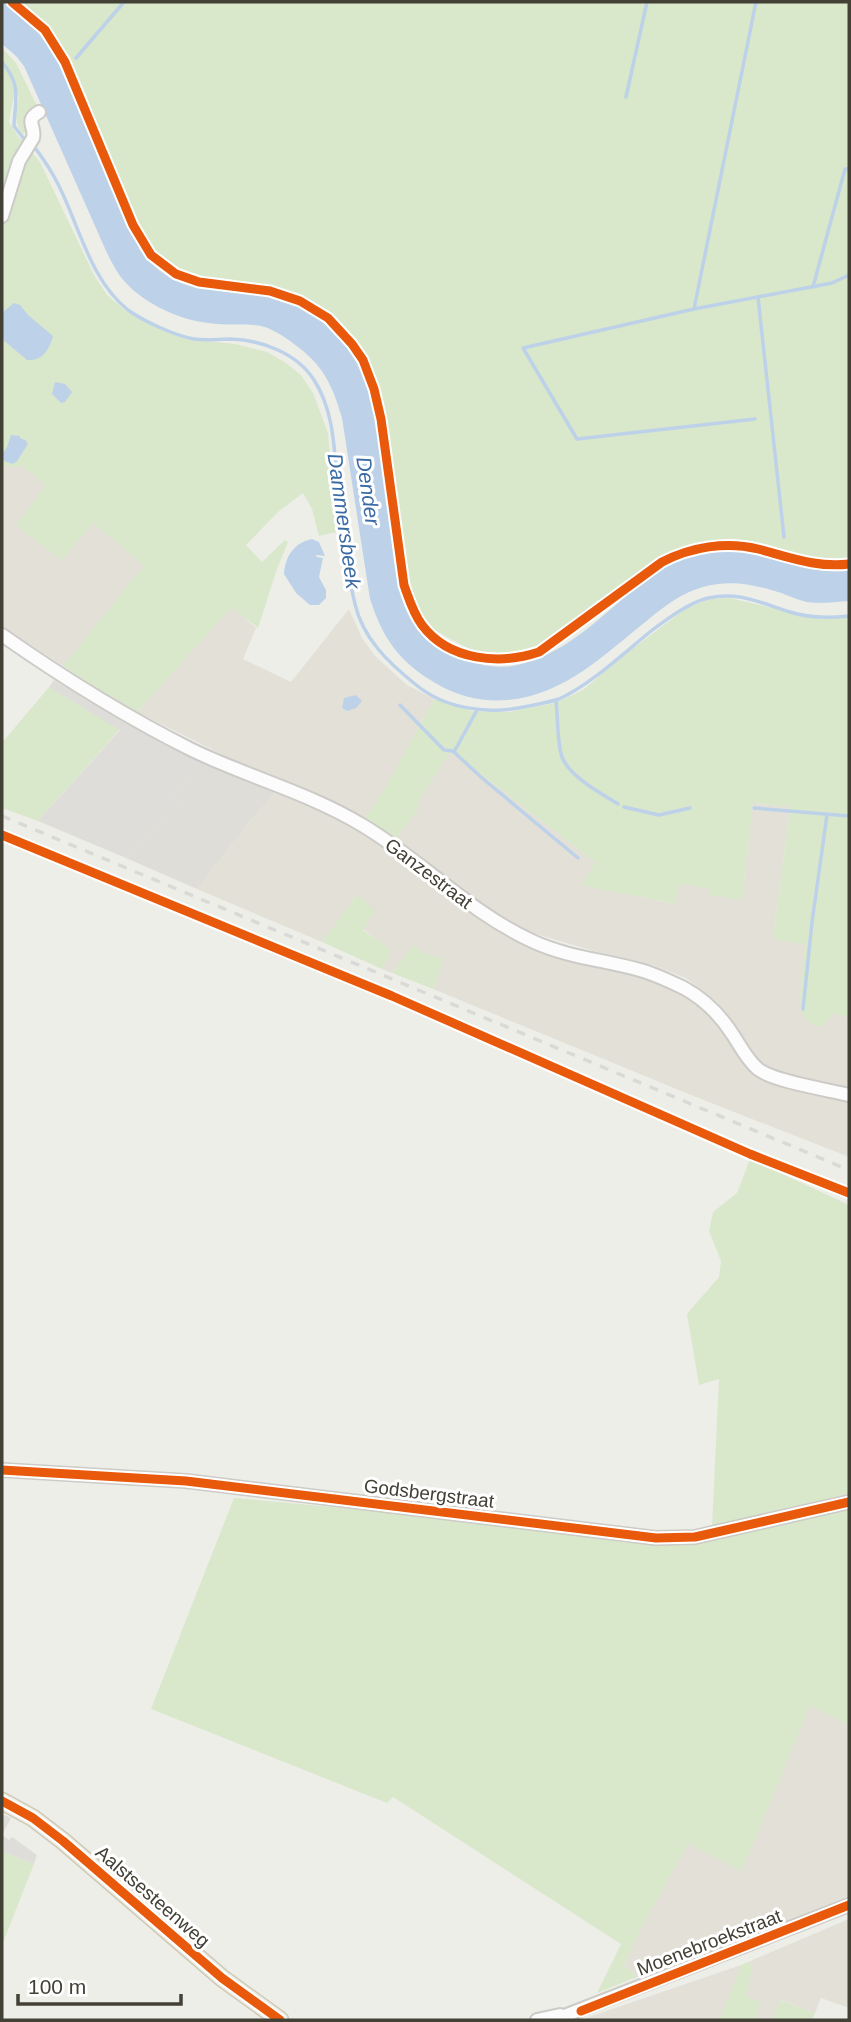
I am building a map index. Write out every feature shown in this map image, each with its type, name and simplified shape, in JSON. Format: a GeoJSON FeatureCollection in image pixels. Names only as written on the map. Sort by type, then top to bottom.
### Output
{"type":"FeatureCollection","features":[{"type":"Feature","properties":{"kind":"main road","name":"Aalstsesteenweg"},"geometry":{"type":"LineString","coordinates":[[2,1801],[33,1818],[63,1841],[222,1978],[280,2020]]}},
{"type":"Feature","properties":{"kind":"street"},"geometry":{"type":"LineString","coordinates":[[2,216],[19,161],[33,138],[32,117],[39,111]]}},
{"type":"Feature","properties":{"kind":"street","name":"Ganzestraat"},"geometry":{"type":"LineString","coordinates":[[2,635],[95,696],[152,729],[194,751],[360,824],[393,844],[506,929],[535,943],[641,970],[688,990],[719,1015],[748,1059],[764,1074],[849,1095]]}},
{"type":"Feature","properties":{"kind":"street","name":"Godsbergstraat"},"geometry":{"type":"LineString","coordinates":[[2,1470],[186,1481],[656,1538],[695,1537],[849,1502]]}},
{"type":"Feature","properties":{"kind":"street","name":"Moenebroekstraat"},"geometry":{"type":"LineString","coordinates":[[554,2020],[849,1905]]}},
{"type":"Feature","properties":{"kind":"street","name":"Moenebroekstraat"},"geometry":{"type":"LineString","coordinates":[[537,2020],[580,2011]]}},
{"type":"Feature","properties":{"kind":"shaded area"},"geometry":{"type":"Polygon","coordinates":[[[2,466],[24,466],[45,485],[16,526],[62,560],[93,523],[144,565],[63,666],[2,626],[2,466]]]}},
{"type":"Feature","properties":{"kind":"shaded area"},"geometry":{"type":"Polygon","coordinates":[[[232,606],[256,628],[243,659],[291,682],[349,609],[362,638],[375,656],[407,685],[434,699],[387,785],[365,819],[243,765],[137,712],[232,606]]]}},
{"type":"Feature","properties":{"kind":"shaded area"},"geometry":{"type":"Polygon","coordinates":[[[54,680],[125,723],[201,761],[174,795],[179,801],[126,858],[38,821],[120,730],[49,687],[54,680]]]}},
{"type":"Feature","properties":{"kind":"shaded area"},"geometry":{"type":"Polygon","coordinates":[[[451,751],[595,862],[582,885],[674,904],[680,883],[710,888],[709,894],[742,900],[753,803],[790,807],[773,938],[805,944],[800,1000],[814,1026],[824,1026],[832,1014],[849,1017],[849,1091],[767,1071],[717,1002],[686,978],[655,966],[522,930],[470,896],[396,838],[417,811],[420,798],[451,751]]]}},
{"type":"Feature","properties":{"kind":"shaded area"},"geometry":{"type":"Polygon","coordinates":[[[201,761],[275,793],[197,889],[126,858],[179,801],[174,795],[201,761]]]}},
{"type":"Feature","properties":{"kind":"shaded area"},"geometry":{"type":"Polygon","coordinates":[[[275,793],[361,830],[499,931],[522,943],[549,954],[656,980],[702,1006],[720,1023],[754,1074],[765,1080],[849,1100],[849,1157],[433,989],[444,959],[420,952],[414,944],[392,973],[382,969],[391,950],[363,929],[356,896],[322,942],[197,889],[275,793]]]}},
{"type":"Feature","properties":{"kind":"shaded area"},"geometry":{"type":"Polygon","coordinates":[[[810,1705],[849,1725],[849,1896],[759,1933],[637,1977],[624,1966],[634,1942],[688,1843],[742,1870],[810,1705]]]}},
{"type":"Feature","properties":{"kind":"shaded area"},"geometry":{"type":"Polygon","coordinates":[[[2,1814],[11,1818],[2,1835],[2,1814]]]}},
{"type":"Feature","properties":{"kind":"shaded area"},"geometry":{"type":"Polygon","coordinates":[[[2,1835],[9,1840],[12,1837],[37,1855],[34,1864],[2,1851],[2,1835]]]}},
{"type":"Feature","properties":{"kind":"shaded area"},"geometry":{"type":"Polygon","coordinates":[[[849,1919],[849,2008],[821,1998],[815,2013],[781,2000],[773,2020],[755,2019],[745,1996],[753,1967],[748,1962],[849,1919]]]}},
{"type":"Feature","properties":{"kind":"shaded area"},"geometry":{"type":"Polygon","coordinates":[[[741,1965],[720,2020],[583,2020],[589,2017],[741,1965]]]}},
{"type":"Feature","properties":{"kind":"green space"},"geometry":{"type":"Polygon","coordinates":[[[19,2],[849,2],[849,557],[821,559],[756,543],[709,541],[656,558],[550,640],[530,651],[496,656],[473,651],[436,631],[416,609],[408,590],[386,420],[373,370],[362,372],[349,349],[331,330],[284,299],[191,286],[166,275],[149,260],[124,215],[130,212],[77,80],[54,36],[19,2]]]}},
{"type":"Feature","properties":{"kind":"green space"},"geometry":{"type":"Polygon","coordinates":[[[2,48],[16,63],[38,108],[28,130],[23,134],[16,120],[19,95],[13,99],[9,122],[40,162],[94,275],[107,295],[126,311],[149,324],[186,339],[235,344],[267,352],[286,363],[301,375],[313,393],[328,433],[337,532],[319,536],[312,509],[303,493],[278,512],[246,545],[262,562],[285,540],[288,542],[258,628],[232,607],[137,712],[63,666],[144,565],[93,523],[62,560],[16,526],[45,485],[24,467],[2,466],[2,48]]]}},
{"type":"Feature","properties":{"kind":"green space"},"geometry":{"type":"Polygon","coordinates":[[[730,598],[819,619],[849,616],[849,1017],[832,1014],[824,1026],[814,1026],[803,1018],[800,1000],[805,944],[773,939],[790,807],[753,803],[742,900],[709,895],[709,888],[680,884],[675,904],[581,885],[595,862],[451,751],[420,798],[417,811],[396,838],[365,819],[387,785],[434,699],[472,711],[509,712],[555,703],[583,690],[685,609],[709,599],[730,598]]]}},
{"type":"Feature","properties":{"kind":"green space"},"geometry":{"type":"Polygon","coordinates":[[[49,687],[120,729],[38,821],[2,808],[2,743],[49,687]]]}},
{"type":"Feature","properties":{"kind":"green space"},"geometry":{"type":"Polygon","coordinates":[[[357,895],[376,910],[363,930],[392,950],[382,969],[322,942],[357,895]]]}},
{"type":"Feature","properties":{"kind":"green space"},"geometry":{"type":"Polygon","coordinates":[[[414,944],[420,952],[444,959],[433,989],[392,973],[414,944]]]}},
{"type":"Feature","properties":{"kind":"green space"},"geometry":{"type":"Polygon","coordinates":[[[750,1159],[849,1205],[849,1494],[712,1528],[719,1379],[699,1385],[687,1314],[719,1277],[721,1261],[709,1231],[713,1212],[737,1193],[750,1159]]]}},
{"type":"Feature","properties":{"kind":"green space"},"geometry":{"type":"Polygon","coordinates":[[[234,1498],[432,1518],[630,1543],[686,1542],[713,1538],[849,1508],[849,1725],[810,1705],[742,1871],[688,1843],[634,1942],[624,1966],[637,1977],[597,1993],[621,1944],[393,1797],[387,1803],[151,1709],[234,1498]]]}},
{"type":"Feature","properties":{"kind":"green space"},"geometry":{"type":"Polygon","coordinates":[[[2,1851],[34,1864],[2,1945],[2,1851]]]}},
{"type":"Feature","properties":{"kind":"green space"},"geometry":{"type":"Polygon","coordinates":[[[748,1962],[753,1967],[745,1996],[761,2003],[755,2018],[759,2020],[720,2020],[741,1965],[748,1962]]]}},
{"type":"Feature","properties":{"kind":"green space"},"geometry":{"type":"Polygon","coordinates":[[[780,2000],[815,2013],[812,2020],[773,2020],[780,2000]]]}},
{"type":"Feature","properties":{"kind":"water","name":"Dender"},"geometry":{"type":"Polygon","coordinates":[[[2,2],[27,20],[57,60],[140,250],[151,263],[168,277],[191,286],[282,299],[305,310],[323,323],[351,353],[373,403],[379,430],[394,561],[401,594],[417,625],[444,649],[477,664],[512,666],[531,661],[574,639],[660,567],[715,551],[749,553],[823,571],[849,570],[849,601],[807,602],[752,585],[713,585],[674,600],[584,670],[548,690],[529,696],[508,700],[471,698],[445,689],[424,676],[394,648],[370,599],[342,418],[325,376],[304,352],[274,331],[261,326],[214,324],[184,318],[148,301],[120,276],[107,253],[24,66],[2,44],[2,2]]]}},
{"type":"Feature","properties":{"kind":"water"},"geometry":{"type":"Polygon","coordinates":[[[14,303],[20,305],[53,336],[47,350],[37,359],[27,360],[2,339],[2,313],[14,303]]]}},
{"type":"Feature","properties":{"kind":"water"},"geometry":{"type":"Polygon","coordinates":[[[55,382],[65,384],[72,392],[65,402],[61,403],[52,394],[55,382]]]}},
{"type":"Feature","properties":{"kind":"water"},"geometry":{"type":"Polygon","coordinates":[[[11,435],[20,436],[28,444],[13,464],[4,461],[2,455],[11,435]]]}},
{"type":"Feature","properties":{"kind":"water"},"geometry":{"type":"Polygon","coordinates":[[[312,539],[319,542],[325,556],[316,555],[323,558],[319,577],[326,590],[326,598],[319,605],[310,605],[296,593],[284,574],[286,561],[292,551],[301,543],[312,539]]]}},
{"type":"Feature","properties":{"kind":"water"},"geometry":{"type":"Polygon","coordinates":[[[356,695],[362,701],[356,708],[347,711],[342,708],[344,698],[356,695]]]}},
{"type":"Feature","properties":{"kind":"waterway"},"geometry":{"type":"LineString","coordinates":[[76,58],[124,2]]}},
{"type":"Feature","properties":{"kind":"waterway"},"geometry":{"type":"LineString","coordinates":[[626,97],[647,2]]}},
{"type":"Feature","properties":{"kind":"waterway"},"geometry":{"type":"LineString","coordinates":[[756,2],[694,309],[832,283],[849,275]]}},
{"type":"Feature","properties":{"kind":"waterway","name":"Dammersbeek"},"geometry":{"type":"LineString","coordinates":[[2,62],[15,85],[14,126],[24,139]]}},
{"type":"Feature","properties":{"kind":"waterway","name":"Dammersbeek"},"geometry":{"type":"LineString","coordinates":[[36,149],[58,184],[95,268],[115,298],[128,310],[160,328],[194,339],[231,339],[266,345],[298,362],[314,380],[325,403],[332,428],[346,557],[359,617],[371,639],[387,659],[431,695],[459,706],[493,710],[519,708],[559,699],[595,677],[671,617],[708,598],[740,597],[797,614],[849,616]]}},
{"type":"Feature","properties":{"kind":"waterway"},"geometry":{"type":"LineString","coordinates":[[813,287],[845,169],[849,169]]}},
{"type":"Feature","properties":{"kind":"waterway"},"geometry":{"type":"LineString","coordinates":[[758,297],[784,537]]}},
{"type":"Feature","properties":{"kind":"waterway"},"geometry":{"type":"LineString","coordinates":[[694,309],[523,348],[577,439],[755,419]]}},
{"type":"Feature","properties":{"kind":"waterway"},"geometry":{"type":"LineString","coordinates":[[556,701],[559,745],[566,764],[586,784],[618,804]]}},
{"type":"Feature","properties":{"kind":"waterway"},"geometry":{"type":"LineString","coordinates":[[400,705],[444,750],[453,751]]}},
{"type":"Feature","properties":{"kind":"waterway"},"geometry":{"type":"LineString","coordinates":[[477,710],[454,752],[578,858]]}},
{"type":"Feature","properties":{"kind":"waterway"},"geometry":{"type":"LineString","coordinates":[[624,807],[659,815],[690,808]]}},
{"type":"Feature","properties":{"kind":"waterway"},"geometry":{"type":"LineString","coordinates":[[754,808],[849,816]]}},
{"type":"Feature","properties":{"kind":"waterway"},"geometry":{"type":"LineString","coordinates":[[803,1009],[827,815]]}},
{"type":"Feature","properties":{"kind":"railway"},"geometry":{"type":"LineString","coordinates":[[2,816],[849,1170]]}},
{"type":"Feature","properties":{"kind":"cycle path"},"geometry":{"type":"LineString","coordinates":[[12,2],[45,30],[65,62],[133,225],[151,255],[176,274],[199,282],[270,291],[300,301],[328,318],[363,360],[381,419],[404,585],[422,625],[446,646],[461,653],[492,659],[539,652],[662,562],[697,549],[746,547],[814,563],[849,564]]}},
{"type":"Feature","properties":{"kind":"cycle path"},"geometry":{"type":"LineString","coordinates":[[2,835],[392,996],[750,1154],[849,1193]]}},
{"type":"Feature","properties":{"kind":"cycle path"},"geometry":{"type":"LineString","coordinates":[[2,1470],[186,1481],[656,1538],[695,1537],[849,1502]]}},
{"type":"Feature","properties":{"kind":"cycle path"},"geometry":{"type":"LineString","coordinates":[[2,1801],[33,1818],[63,1841],[222,1978],[280,2020]]}},
{"type":"Feature","properties":{"kind":"cycle path"},"geometry":{"type":"LineString","coordinates":[[581,2011],[849,1905]]}}]}
